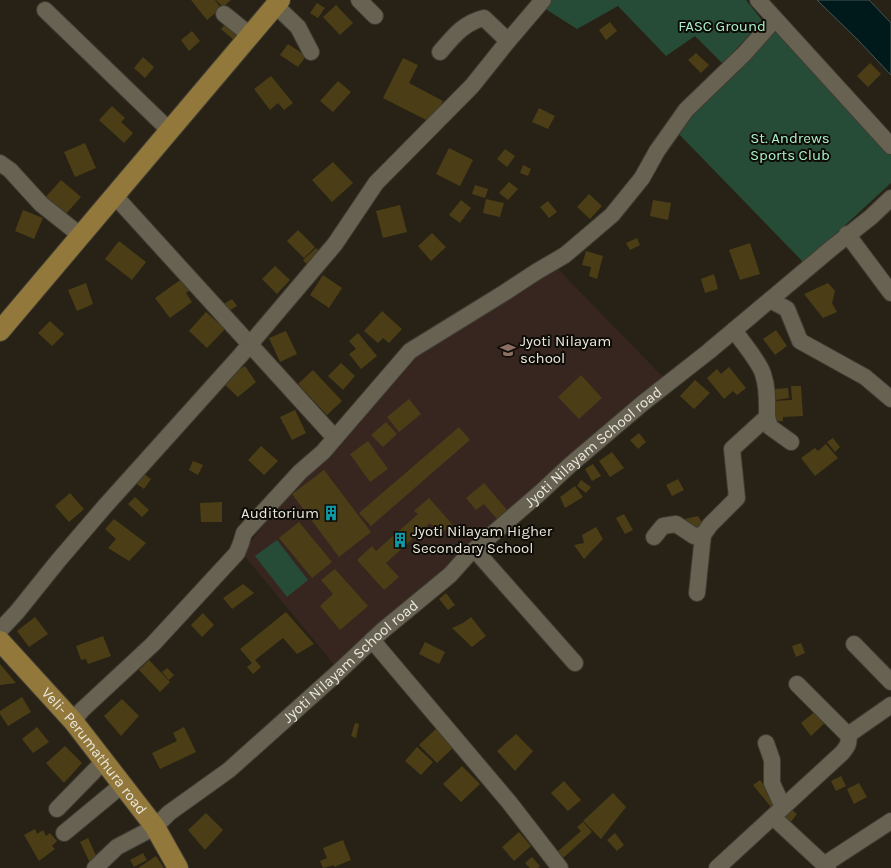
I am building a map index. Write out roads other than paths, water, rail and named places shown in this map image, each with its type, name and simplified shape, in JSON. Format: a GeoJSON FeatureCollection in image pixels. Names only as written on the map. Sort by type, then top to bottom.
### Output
{"type":"FeatureCollection","features":[{"type":"Feature","properties":{"kind":"main road"},"geometry":{"type":"LineString","coordinates":[[0,331],[278,3]]}},
{"type":"Feature","properties":{"kind":"main road","name":"Veli- Perumathura road"},"geometry":{"type":"LineString","coordinates":[[0,641],[73,721],[154,827],[178,868]]}},
{"type":"Feature","properties":{"kind":"street"},"geometry":{"type":"LineString","coordinates":[[359,0],[375,16]]}},
{"type":"Feature","properties":{"kind":"street"},"geometry":{"type":"LineString","coordinates":[[0,630],[17,612],[106,505],[250,344],[335,244],[376,183],[472,86],[543,0]]}},
{"type":"Feature","properties":{"kind":"street"},"geometry":{"type":"LineString","coordinates":[[758,0],[891,146]]}},
{"type":"Feature","properties":{"kind":"street"},"geometry":{"type":"LineString","coordinates":[[278,3],[298,27],[311,52]]}},
{"type":"Feature","properties":{"kind":"street"},"geometry":{"type":"LineString","coordinates":[[45,10],[167,128],[168,132]]}},
{"type":"Feature","properties":{"kind":"street"},"geometry":{"type":"LineString","coordinates":[[224,14],[250,35]]}},
{"type":"Feature","properties":{"kind":"street"},"geometry":{"type":"LineString","coordinates":[[440,52],[461,28],[476,20],[484,18],[508,41]]}},
{"type":"Feature","properties":{"kind":"street"},"geometry":{"type":"LineString","coordinates":[[73,721],[82,710],[153,644],[237,553],[244,533],[300,472],[335,438],[410,351],[565,255],[612,215],[642,178],[657,151],[686,110],[745,53],[775,19]]}},
{"type":"Feature","properties":{"kind":"street"},"geometry":{"type":"LineString","coordinates":[[0,163],[10,170],[41,204],[80,235]]}},
{"type":"Feature","properties":{"kind":"street"},"geometry":{"type":"LineString","coordinates":[[114,195],[335,438]]}},
{"type":"Feature","properties":{"kind":"street","name":"Jyoti Nilayam School road"},"geometry":{"type":"LineString","coordinates":[[95,868],[117,847],[154,827],[170,813],[229,770],[372,640],[450,575],[475,550],[643,403],[708,352],[847,234],[871,217],[891,198]]}},
{"type":"Feature","properties":{"kind":"street"},"geometry":{"type":"LineString","coordinates":[[847,234],[891,293]]}},
{"type":"Feature","properties":{"kind":"street"},"geometry":{"type":"LineString","coordinates":[[770,300],[787,309],[800,341],[865,377],[891,399]]}},
{"type":"Feature","properties":{"kind":"street"},"geometry":{"type":"LineString","coordinates":[[734,330],[753,356],[763,373],[767,394],[767,418],[770,427],[792,442]]}},
{"type":"Feature","properties":{"kind":"street"},"geometry":{"type":"LineString","coordinates":[[697,593],[703,535],[710,525],[737,498],[732,448],[767,418]]}},
{"type":"Feature","properties":{"kind":"street"},"geometry":{"type":"LineString","coordinates":[[654,537],[663,526],[676,524],[694,536],[703,535]]}},
{"type":"Feature","properties":{"kind":"street"},"geometry":{"type":"LineString","coordinates":[[475,550],[575,663]]}},
{"type":"Feature","properties":{"kind":"street"},"geometry":{"type":"LineString","coordinates":[[372,640],[509,802],[560,868]]}},
{"type":"Feature","properties":{"kind":"street"},"geometry":{"type":"LineString","coordinates":[[854,644],[891,682]]}},
{"type":"Feature","properties":{"kind":"street"},"geometry":{"type":"LineString","coordinates":[[717,868],[847,747],[849,741],[848,735],[797,684]]}},
{"type":"Feature","properties":{"kind":"street"},"geometry":{"type":"LineString","coordinates":[[848,735],[891,705]]}},
{"type":"Feature","properties":{"kind":"street"},"geometry":{"type":"LineString","coordinates":[[766,743],[772,760],[772,783],[778,812],[826,866],[891,821]]}},
{"type":"Feature","properties":{"kind":"street"},"geometry":{"type":"LineString","coordinates":[[57,809],[104,761]]}},
{"type":"Feature","properties":{"kind":"street"},"geometry":{"type":"LineString","coordinates":[[64,833],[122,785]]}},
{"type":"Feature","properties":{"kind":"water"},"geometry":{"type":"Polygon","coordinates":[[[817,0],[869,0],[891,23],[891,75],[858,40],[817,0]]]}},
{"type":"Feature","properties":{"kind":"place","name":"Jyoti Nilayam school"},"geometry":{"type":"Point","coordinates":[508,350]}},
{"type":"Feature","properties":{"kind":"place","name":"Auditorium"},"geometry":{"type":"Point","coordinates":[331,513]}},
{"type":"Feature","properties":{"kind":"place","name":"Jyoti Nilayam Higher Secondary School"},"geometry":{"type":"Point","coordinates":[400,540]}},
{"type":"Feature","properties":{"kind":"park label","name":"FASC Ground"},"geometry":{"type":"Point","coordinates":[722,26]}},
{"type":"Feature","properties":{"kind":"park label","name":"St. Andrews Sports Club"},"geometry":{"type":"Point","coordinates":[790,146]}}]}
